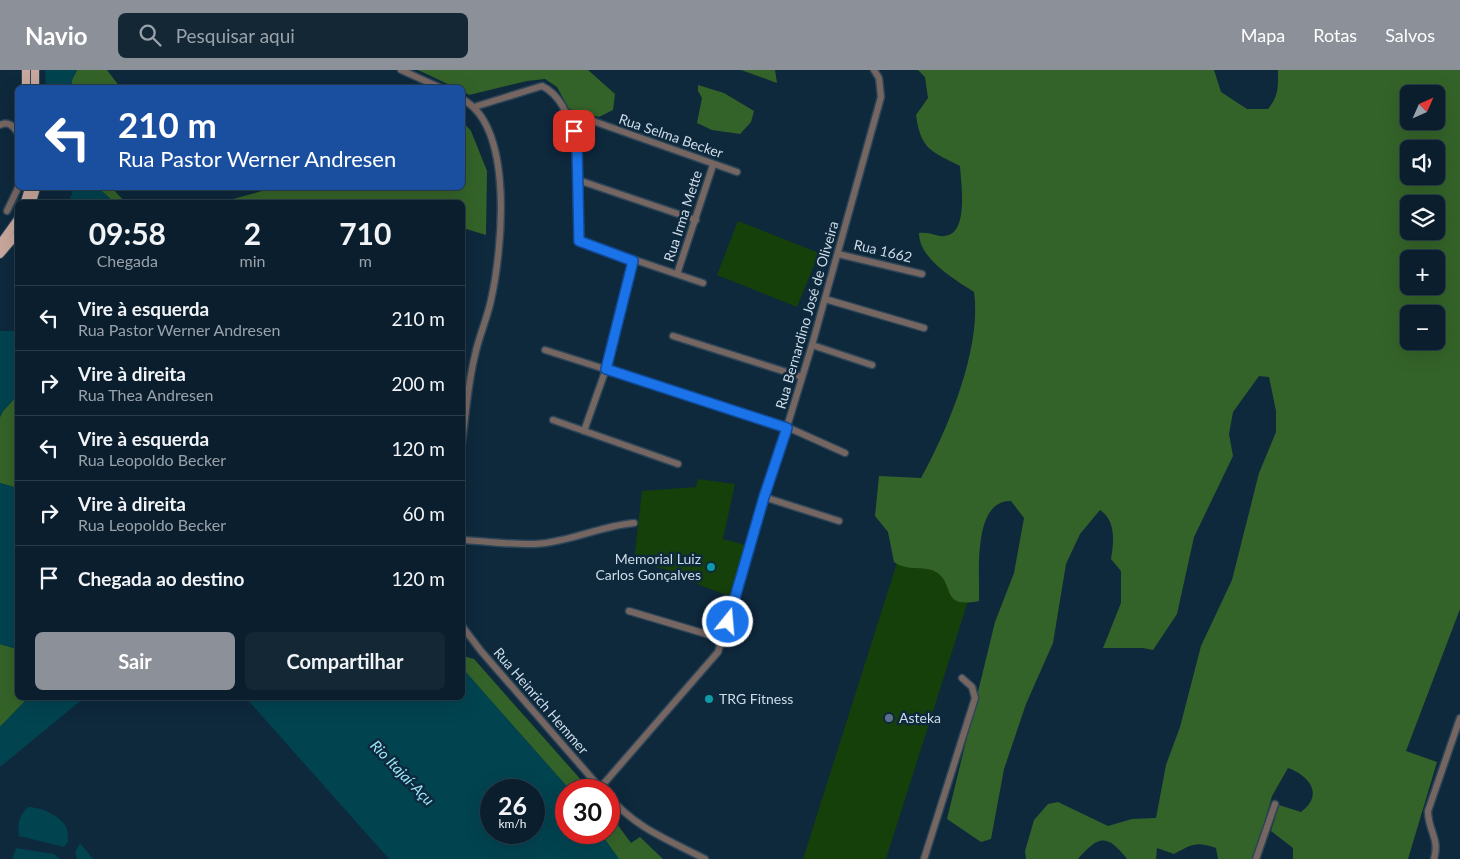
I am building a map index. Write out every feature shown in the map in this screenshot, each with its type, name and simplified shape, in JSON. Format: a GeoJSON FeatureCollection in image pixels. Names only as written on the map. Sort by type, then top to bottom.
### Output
{"type":"FeatureCollection","features":[{"type":"Feature","properties":{"kind":"main road"},"geometry":{"type":"LineString","coordinates":[[26,70],[26,85]]}},
{"type":"Feature","properties":{"kind":"main road"},"geometry":{"type":"LineString","coordinates":[[34,85],[35,70]]}},
{"type":"Feature","properties":{"kind":"main road"},"geometry":{"type":"LineString","coordinates":[[0,244],[15,223]]}},
{"type":"Feature","properties":{"kind":"main road"},"geometry":{"type":"LineString","coordinates":[[0,254],[15,236]]}},
{"type":"Feature","properties":{"kind":"street"},"geometry":{"type":"LineString","coordinates":[[401,70],[434,85]]}},
{"type":"Feature","properties":{"kind":"street","name":"Rua Bernardino José de Oliveira"},"geometry":{"type":"LineString","coordinates":[[610,779],[718,652],[723,639],[764,497],[812,346],[881,97],[879,78],[874,70]]}},
{"type":"Feature","properties":{"kind":"street"},"geometry":{"type":"LineString","coordinates":[[474,107],[542,86],[552,91],[568,120],[577,144],[579,241],[633,261],[703,283]]}},
{"type":"Feature","properties":{"kind":"street"},"geometry":{"type":"LineString","coordinates":[[465,101],[474,107],[490,135],[496,155],[500,206],[496,274],[491,302],[474,356],[465,420]]}},
{"type":"Feature","properties":{"kind":"street","name":"Rua Selma Becker"},"geometry":{"type":"LineString","coordinates":[[568,120],[590,120],[737,172]]}},
{"type":"Feature","properties":{"kind":"street"},"geometry":{"type":"LineString","coordinates":[[0,125],[7,123],[15,130]]}},
{"type":"Feature","properties":{"kind":"street","name":"Rua Irma Mette"},"geometry":{"type":"LineString","coordinates":[[677,274],[713,165]]}},
{"type":"Feature","properties":{"kind":"street"},"geometry":{"type":"LineString","coordinates":[[578,180],[696,220]]}},
{"type":"Feature","properties":{"kind":"street"},"geometry":{"type":"LineString","coordinates":[[7,211],[17,190]]}},
{"type":"Feature","properties":{"kind":"street","name":"Rua 1662"},"geometry":{"type":"LineString","coordinates":[[838,254],[922,274]]}},
{"type":"Feature","properties":{"kind":"street"},"geometry":{"type":"LineString","coordinates":[[584,431],[606,369],[633,261]]}},
{"type":"Feature","properties":{"kind":"street"},"geometry":{"type":"LineString","coordinates":[[825,299],[924,328]]}},
{"type":"Feature","properties":{"kind":"street"},"geometry":{"type":"LineString","coordinates":[[673,336],[802,377]]}},
{"type":"Feature","properties":{"kind":"street"},"geometry":{"type":"LineString","coordinates":[[812,346],[872,365]]}},
{"type":"Feature","properties":{"kind":"street"},"geometry":{"type":"LineString","coordinates":[[545,350],[787,428],[845,453]]}},
{"type":"Feature","properties":{"kind":"street"},"geometry":{"type":"LineString","coordinates":[[553,420],[678,464]]}},
{"type":"Feature","properties":{"kind":"street"},"geometry":{"type":"LineString","coordinates":[[764,497],[839,521]]}},
{"type":"Feature","properties":{"kind":"street"},"geometry":{"type":"LineString","coordinates":[[465,540],[536,544],[575,537],[613,525],[634,523]]}},
{"type":"Feature","properties":{"kind":"street"},"geometry":{"type":"LineString","coordinates":[[629,611],[723,639]]}},
{"type":"Feature","properties":{"kind":"street","name":"Rua Heinrich Hemmer"},"geometry":{"type":"LineString","coordinates":[[465,630],[481,651],[592,779]]}},
{"type":"Feature","properties":{"kind":"street"},"geometry":{"type":"LineString","coordinates":[[924,859],[975,698],[972,687],[962,678]]}},
{"type":"Feature","properties":{"kind":"street"},"geometry":{"type":"LineString","coordinates":[[1434,859],[1436,840],[1428,824],[1428,811],[1460,718]]}},
{"type":"Feature","properties":{"kind":"street"},"geometry":{"type":"LineString","coordinates":[[1256,859],[1275,804]]}},
{"type":"Feature","properties":{"kind":"street"},"geometry":{"type":"LineString","coordinates":[[620,808],[632,821],[705,859]]}},
{"type":"Feature","properties":{"kind":"green space"},"geometry":{"type":"Polygon","coordinates":[[[77,70],[107,70],[118,85],[72,85],[72,80],[77,70]]]}},
{"type":"Feature","properties":{"kind":"green space"},"geometry":{"type":"Polygon","coordinates":[[[418,70],[588,70],[615,94],[613,110],[599,117],[569,109],[557,87],[545,79],[527,81],[469,95],[465,92],[465,85],[450,85],[418,70]]]}},
{"type":"Feature","properties":{"kind":"green space"},"geometry":{"type":"Polygon","coordinates":[[[741,70],[775,70],[777,83],[741,70]]]}},
{"type":"Feature","properties":{"kind":"green space"},"geometry":{"type":"Polygon","coordinates":[[[918,70],[1214,70],[1221,92],[1247,109],[1268,109],[1276,95],[1278,70],[1460,70],[1460,609],[1406,751],[1437,762],[1408,859],[1293,859],[1293,848],[1271,831],[1279,805],[1301,812],[1308,806],[1313,793],[1308,781],[1303,776],[1288,768],[1272,796],[1254,859],[1218,859],[1216,848],[1199,844],[1174,854],[1157,848],[1156,859],[1127,859],[1114,845],[1103,841],[1092,845],[1078,859],[1026,859],[1025,851],[1034,820],[1048,804],[1058,802],[1108,826],[1132,819],[1156,818],[1166,765],[1180,727],[1201,646],[1232,580],[1259,473],[1276,432],[1276,411],[1269,377],[1259,376],[1233,412],[1229,434],[1233,456],[1194,537],[1177,614],[1153,650],[1143,648],[1103,648],[1121,603],[1121,571],[1111,559],[1113,532],[1109,520],[1100,510],[1080,534],[1066,564],[1053,643],[1026,704],[1004,769],[991,839],[981,842],[947,819],[995,622],[1014,573],[1024,518],[1011,501],[998,504],[990,512],[984,525],[981,540],[979,601],[966,603],[953,599],[946,583],[936,572],[905,567],[894,562],[888,532],[875,516],[879,476],[921,478],[942,436],[961,388],[973,338],[974,292],[931,260],[921,242],[919,233],[945,236],[955,231],[959,224],[962,204],[960,166],[929,148],[924,143],[918,127],[916,115],[928,98],[925,77],[918,70]]]}},
{"type":"Feature","properties":{"kind":"green space"},"geometry":{"type":"Polygon","coordinates":[[[698,85],[724,93],[754,111],[751,122],[740,134],[712,130],[697,123],[702,98],[698,91],[698,85]]]}},
{"type":"Feature","properties":{"kind":"green space"},"geometry":{"type":"Polygon","coordinates":[[[465,124],[471,131],[487,171],[486,235],[465,229],[465,200],[229,200],[266,190],[465,190],[465,124]]]}},
{"type":"Feature","properties":{"kind":"green space"},"geometry":{"type":"Polygon","coordinates":[[[100,190],[114,190],[123,200],[112,200],[100,190]]]}},
{"type":"Feature","properties":{"kind":"green space"},"geometry":{"type":"Polygon","coordinates":[[[738,221],[819,253],[797,307],[717,275],[738,221]]]}},
{"type":"Feature","properties":{"kind":"green space"},"geometry":{"type":"Polygon","coordinates":[[[15,398],[15,487],[0,483],[0,417],[15,398]]]}},
{"type":"Feature","properties":{"kind":"green space"},"geometry":{"type":"Polygon","coordinates":[[[698,479],[735,484],[723,539],[746,545],[732,597],[697,584],[697,578],[634,561],[642,491],[696,487],[698,479]]]}},
{"type":"Feature","properties":{"kind":"green space","name":"Asteka"},"geometry":{"type":"Polygon","coordinates":[[[901,550],[976,576],[886,859],[803,859],[901,550]]]}},
{"type":"Feature","properties":{"kind":"green space"},"geometry":{"type":"Polygon","coordinates":[[[0,644],[15,648],[15,700],[26,700],[0,727],[0,644]]]}},
{"type":"Feature","properties":{"kind":"green space"},"geometry":{"type":"Polygon","coordinates":[[[465,657],[474,659],[580,779],[560,779],[465,671],[465,657]]]}},
{"type":"Feature","properties":{"kind":"green space"},"geometry":{"type":"Polygon","coordinates":[[[620,828],[631,843],[640,837],[663,859],[619,859],[608,844],[620,844],[620,828]]]}},
{"type":"Feature","properties":{"kind":"water"},"geometry":{"type":"Polygon","coordinates":[[[45,70],[77,70],[72,80],[72,85],[46,85],[45,70]]]}},
{"type":"Feature","properties":{"kind":"water"},"geometry":{"type":"Polygon","coordinates":[[[71,190],[100,190],[112,200],[73,200],[70,198],[71,190]]]}},
{"type":"Feature","properties":{"kind":"water"},"geometry":{"type":"Polygon","coordinates":[[[0,331],[15,331],[15,398],[0,417],[0,331]]]}},
{"type":"Feature","properties":{"kind":"water"},"geometry":{"type":"Polygon","coordinates":[[[0,483],[15,487],[15,648],[0,644],[0,483]]]}},
{"type":"Feature","properties":{"kind":"water","name":"Rio Itajaí-Açu"},"geometry":{"type":"Polygon","coordinates":[[[465,671],[560,779],[555,779],[555,844],[608,844],[619,859],[389,859],[248,700],[465,700],[465,671]]]}},
{"type":"Feature","properties":{"kind":"water"},"geometry":{"type":"Polygon","coordinates":[[[26,700],[82,700],[0,767],[0,727],[26,700]]]}},
{"type":"Feature","properties":{"kind":"water"},"geometry":{"type":"Polygon","coordinates":[[[28,807],[45,811],[61,820],[68,832],[68,842],[64,847],[19,836],[19,820],[28,807]]]}},
{"type":"Feature","properties":{"kind":"water"},"geometry":{"type":"Polygon","coordinates":[[[80,843],[93,859],[77,859],[75,852],[80,843]]]}},
{"type":"Feature","properties":{"kind":"water"},"geometry":{"type":"Polygon","coordinates":[[[16,848],[54,854],[60,859],[12,859],[16,848]]]}},
{"type":"Feature","properties":{"kind":"place","name":"Memorial Luiz Carlos Gonçalves"},"geometry":{"type":"Point","coordinates":[711,567]}},
{"type":"Feature","properties":{"kind":"place","name":"TRG Fitness"},"geometry":{"type":"Point","coordinates":[709,699]}},
{"type":"Feature","properties":{"kind":"place","name":"Asteka"},"geometry":{"type":"Point","coordinates":[889,718]}},
{"type":"Feature","properties":{"kind":"route"},"geometry":{"type":"LineString","coordinates":[[574,131],[577,144],[579,241],[633,261],[606,369],[787,428],[764,497],[728,622]]}}]}
